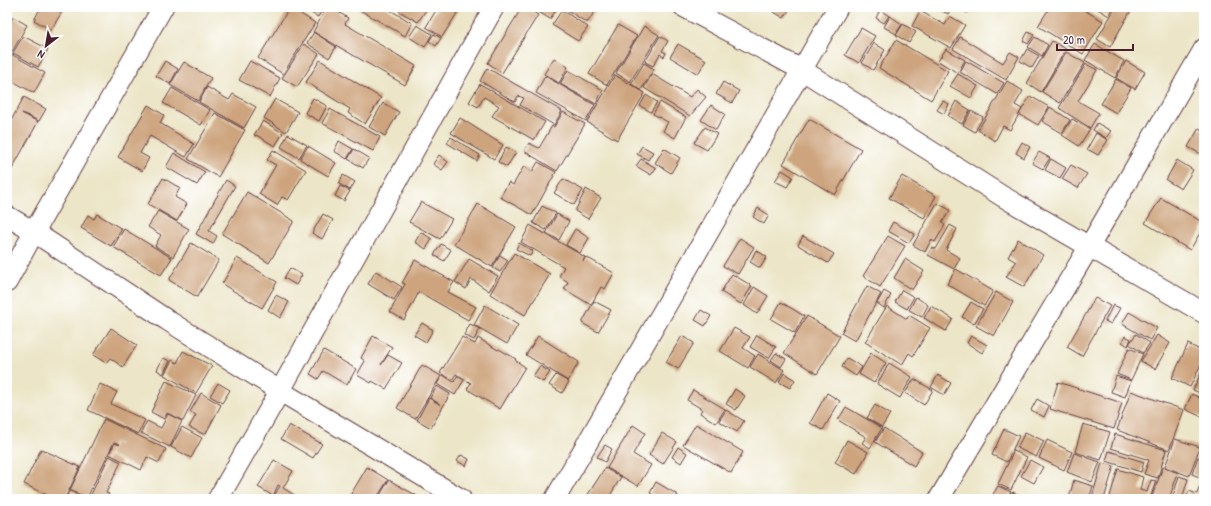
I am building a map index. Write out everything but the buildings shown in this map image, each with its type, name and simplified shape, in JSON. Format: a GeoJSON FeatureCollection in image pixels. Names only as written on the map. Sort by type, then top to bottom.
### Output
{"type":"FeatureCollection","features":[{"type":"Feature","properties":{"kind":"street"},"geometry":{"type":"LineString","coordinates":[[7,282],[163,7]]}},
{"type":"Feature","properties":{"kind":"street"},"geometry":{"type":"LineString","coordinates":[[218,499],[280,391],[494,7]]}},
{"type":"Feature","properties":{"kind":"street"},"geometry":{"type":"LineString","coordinates":[[684,7],[802,70],[1002,196],[1204,312]]}},
{"type":"Feature","properties":{"kind":"street"},"geometry":{"type":"LineString","coordinates":[[555,499],[838,7]]}},
{"type":"Feature","properties":{"kind":"street"},"geometry":{"type":"LineString","coordinates":[[939,499],[1089,247],[1204,49]]}},
{"type":"Feature","properties":{"kind":"street"},"geometry":{"type":"LineString","coordinates":[[7,216],[34,232],[167,320],[280,391],[461,499]]}}]}
